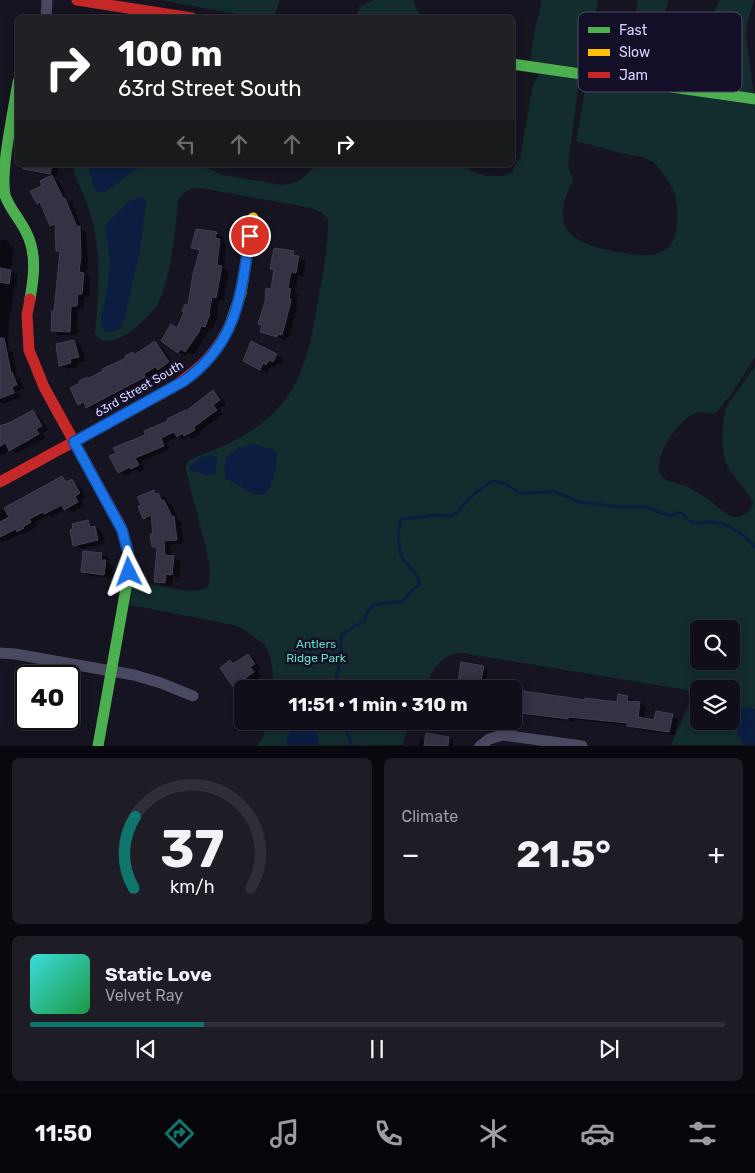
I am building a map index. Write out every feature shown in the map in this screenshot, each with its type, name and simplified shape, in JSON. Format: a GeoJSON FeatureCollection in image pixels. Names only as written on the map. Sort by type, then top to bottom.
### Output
{"type":"FeatureCollection","features":[{"type":"Feature","properties":{"kind":"street"},"geometry":{"type":"LineString","coordinates":[[46,15],[47,0]]}},
{"type":"Feature","properties":{"kind":"street"},"geometry":{"type":"LineString","coordinates":[[78,0],[173,15]]}},
{"type":"Feature","properties":{"kind":"street"},"geometry":{"type":"LineString","coordinates":[[515,64],[578,74]]}},
{"type":"Feature","properties":{"kind":"street"},"geometry":{"type":"LineString","coordinates":[[706,92],[755,99]]}},
{"type":"Feature","properties":{"kind":"street"},"geometry":{"type":"LineString","coordinates":[[15,99],[3,165],[3,186],[9,204],[25,229],[33,256],[34,276],[27,315],[29,350],[40,378],[121,527],[128,552],[128,577],[98,746]]}},
{"type":"Feature","properties":{"kind":"street","name":"63rd Street South"},"geometry":{"type":"LineString","coordinates":[[0,482],[184,381],[212,357],[224,339],[236,313],[253,218]]}},
{"type":"Feature","properties":{"kind":"street"},"geometry":{"type":"LineString","coordinates":[[0,653],[111,671],[154,681],[193,696]]}},
{"type":"Feature","properties":{"kind":"street"},"geometry":{"type":"LineString","coordinates":[[480,746],[489,739],[503,735],[582,746]]}},
{"type":"Feature","properties":{"kind":"green space"},"geometry":{"type":"Polygon","coordinates":[[[161,0],[280,0],[275,15],[241,15],[161,0]]]}},
{"type":"Feature","properties":{"kind":"green space"},"geometry":{"type":"Polygon","coordinates":[[[374,0],[413,0],[421,15],[357,15],[359,7],[374,0]]]}},
{"type":"Feature","properties":{"kind":"green space"},"geometry":{"type":"Polygon","coordinates":[[[542,0],[598,0],[596,12],[578,12],[578,67],[530,61],[542,0]]]}},
{"type":"Feature","properties":{"kind":"green space"},"geometry":{"type":"Polygon","coordinates":[[[637,0],[668,0],[666,12],[637,12],[637,0]]]}},
{"type":"Feature","properties":{"kind":"green space"},"geometry":{"type":"Polygon","coordinates":[[[719,0],[754,0],[747,24],[746,37],[754,94],[740,92],[742,92],[742,12],[714,12],[719,0]]]}},
{"type":"Feature","properties":{"kind":"green space","name":"Antlers Ridge Park"},"geometry":{"type":"Polygon","coordinates":[[[540,73],[577,79],[578,91],[568,163],[574,179],[566,196],[563,210],[564,222],[568,231],[576,238],[602,249],[639,255],[659,253],[671,245],[676,233],[677,203],[673,191],[653,162],[576,141],[585,92],[669,92],[755,105],[755,357],[733,392],[715,414],[696,413],[689,416],[675,430],[663,449],[659,468],[663,478],[689,487],[734,517],[744,515],[749,511],[753,503],[751,498],[726,463],[723,447],[723,430],[726,408],[755,366],[755,745],[671,745],[690,701],[690,730],[740,730],[740,680],[690,680],[690,694],[686,690],[462,653],[448,656],[438,664],[429,680],[273,680],[272,665],[264,644],[240,627],[130,605],[133,583],[139,584],[140,582],[185,590],[208,587],[210,579],[209,561],[186,470],[187,465],[192,458],[232,442],[258,426],[280,406],[296,382],[302,370],[313,329],[325,261],[328,219],[322,213],[312,208],[200,188],[186,191],[178,202],[169,270],[156,307],[149,316],[125,335],[114,340],[103,340],[98,338],[95,333],[98,258],[94,228],[74,167],[203,167],[224,175],[282,185],[299,180],[315,167],[466,167],[471,171],[487,176],[501,176],[508,174],[520,157],[533,85],[540,73]]]}},
{"type":"Feature","properties":{"kind":"green space"},"geometry":{"type":"Polygon","coordinates":[[[265,730],[407,730],[403,745],[257,746],[265,730]]]}},
{"type":"Feature","properties":{"kind":"water"},"geometry":{"type":"Polygon","coordinates":[[[89,167],[139,167],[108,190],[99,192],[94,188],[89,167]]]}},
{"type":"Feature","properties":{"kind":"water"},"geometry":{"type":"Polygon","coordinates":[[[139,197],[144,198],[146,201],[140,249],[126,314],[120,328],[115,331],[105,332],[102,329],[101,319],[108,285],[110,261],[105,225],[129,201],[139,197]]]}},
{"type":"Feature","properties":{"kind":"water"},"geometry":{"type":"Polygon","coordinates":[[[254,444],[277,453],[273,481],[264,495],[254,494],[225,478],[225,463],[230,453],[254,444]]]}},
{"type":"Feature","properties":{"kind":"water"},"geometry":{"type":"Polygon","coordinates":[[[213,455],[217,458],[216,474],[205,475],[189,469],[199,459],[213,455]]]}},
{"type":"Feature","properties":{"kind":"water"},"geometry":{"type":"Polygon","coordinates":[[[745,707],[755,709],[755,745],[744,745],[736,730],[740,730],[740,708],[745,707]]]}},
{"type":"Feature","properties":{"kind":"water"},"geometry":{"type":"Polygon","coordinates":[[[290,730],[316,730],[319,745],[286,745],[290,730]]]}},
{"type":"Feature","properties":{"kind":"building"},"geometry":{"type":"Polygon","coordinates":[[[24,167],[52,167],[50,174],[23,169],[24,167]]]}},
{"type":"Feature","properties":{"kind":"building"},"geometry":{"type":"Polygon","coordinates":[[[52,175],[63,198],[65,198],[77,227],[80,226],[81,257],[79,272],[84,273],[82,294],[78,294],[77,306],[71,306],[70,332],[51,331],[60,251],[56,251],[55,224],[50,226],[40,202],[37,204],[30,191],[42,186],[40,181],[52,175]]]}},
{"type":"Feature","properties":{"kind":"building"},"geometry":{"type":"Polygon","coordinates":[[[196,229],[217,232],[215,238],[220,239],[217,265],[222,266],[216,298],[212,297],[210,314],[205,327],[201,326],[185,352],[181,349],[178,353],[161,341],[171,324],[177,328],[184,312],[182,311],[185,304],[188,305],[193,274],[200,250],[191,248],[196,229]]]}},
{"type":"Feature","properties":{"kind":"building"},"geometry":{"type":"Polygon","coordinates":[[[274,248],[294,251],[293,255],[299,256],[296,273],[291,272],[288,288],[291,289],[289,298],[291,299],[282,335],[278,334],[277,337],[260,332],[262,325],[258,324],[265,302],[266,288],[271,289],[274,269],[270,269],[274,248]]]}},
{"type":"Feature","properties":{"kind":"building"},"geometry":{"type":"Polygon","coordinates":[[[0,268],[11,270],[9,284],[0,282],[0,268]]]}},
{"type":"Feature","properties":{"kind":"building"},"geometry":{"type":"Polygon","coordinates":[[[0,338],[4,338],[11,373],[17,385],[12,387],[14,393],[0,398],[0,338]]]}},
{"type":"Feature","properties":{"kind":"building"},"geometry":{"type":"Polygon","coordinates":[[[74,340],[79,357],[70,359],[71,363],[59,366],[56,344],[74,340]]]}},
{"type":"Feature","properties":{"kind":"building"},"geometry":{"type":"Polygon","coordinates":[[[155,341],[169,362],[158,370],[155,367],[144,374],[145,377],[86,408],[84,402],[78,405],[70,388],[80,383],[79,381],[87,377],[87,379],[103,371],[102,369],[126,358],[125,356],[133,352],[134,355],[155,341]]]}},
{"type":"Feature","properties":{"kind":"building"},"geometry":{"type":"Polygon","coordinates":[[[251,341],[277,354],[273,362],[269,360],[266,365],[263,363],[260,370],[243,361],[251,341]]]}},
{"type":"Feature","properties":{"kind":"building"},"geometry":{"type":"Polygon","coordinates":[[[213,390],[220,400],[213,405],[217,410],[194,427],[195,430],[184,436],[183,433],[177,437],[174,432],[161,438],[164,446],[135,458],[139,465],[118,473],[109,456],[116,453],[113,448],[145,435],[144,431],[186,411],[213,390]]]}},
{"type":"Feature","properties":{"kind":"building"},"geometry":{"type":"Polygon","coordinates":[[[33,410],[42,426],[36,429],[39,434],[9,451],[6,443],[0,446],[0,426],[33,410]]]}},
{"type":"Feature","properties":{"kind":"building"},"geometry":{"type":"Polygon","coordinates":[[[62,476],[66,482],[72,479],[80,493],[75,496],[78,502],[64,510],[62,505],[44,514],[43,512],[29,519],[31,522],[24,528],[17,532],[16,529],[0,537],[0,522],[9,517],[4,508],[62,476]]]}},
{"type":"Feature","properties":{"kind":"building"},"geometry":{"type":"Polygon","coordinates":[[[154,490],[155,494],[158,493],[162,501],[164,500],[172,517],[174,516],[177,540],[164,541],[165,555],[174,556],[172,575],[166,574],[165,583],[154,582],[157,547],[152,547],[150,534],[153,534],[151,515],[143,519],[138,506],[141,505],[137,497],[154,490]]]}},
{"type":"Feature","properties":{"kind":"building"},"geometry":{"type":"Polygon","coordinates":[[[88,520],[90,527],[95,526],[98,540],[73,546],[70,530],[73,529],[72,524],[88,520]]]}},
{"type":"Feature","properties":{"kind":"building"},"geometry":{"type":"Polygon","coordinates":[[[83,551],[102,553],[101,560],[106,560],[104,575],[81,572],[83,551]]]}},
{"type":"Feature","properties":{"kind":"building"},"geometry":{"type":"Polygon","coordinates":[[[248,654],[255,664],[250,667],[254,672],[243,680],[234,680],[233,687],[220,668],[230,660],[233,664],[248,654]]]}},
{"type":"Feature","properties":{"kind":"building"},"geometry":{"type":"Polygon","coordinates":[[[461,662],[484,666],[481,680],[458,680],[461,662]]]}},
{"type":"Feature","properties":{"kind":"building"},"geometry":{"type":"Polygon","coordinates":[[[522,691],[585,700],[585,698],[617,702],[618,694],[628,696],[627,701],[640,702],[638,717],[654,720],[656,711],[673,714],[669,732],[627,726],[627,723],[568,717],[568,719],[522,713],[522,691]]]}},
{"type":"Feature","properties":{"kind":"building"},"geometry":{"type":"Polygon","coordinates":[[[426,733],[449,737],[448,746],[424,746],[426,733]]]}},
{"type":"Feature","properties":{"kind":"waterway"},"geometry":{"type":"LineString","coordinates":[[336,680],[342,634],[364,621],[367,612],[373,605],[403,601],[419,585],[417,577],[401,555],[399,545],[401,519],[438,515],[452,516],[458,512],[468,499],[489,483],[495,481],[521,493],[555,492],[580,502],[618,507],[645,507],[671,516],[681,512],[688,520],[694,523],[712,522],[730,527],[755,547]]}},
{"type":"Feature","properties":{"kind":"waterway"},"geometry":{"type":"LineString","coordinates":[[346,730],[352,746]]}},
{"type":"Feature","properties":{"kind":"traffic: fast"},"geometry":{"type":"LineString","coordinates":[[515,64],[578,74]]}},
{"type":"Feature","properties":{"kind":"traffic: fast"},"geometry":{"type":"LineString","coordinates":[[706,92],[755,99]]}},
{"type":"Feature","properties":{"kind":"traffic: fast"},"geometry":{"type":"LineString","coordinates":[[15,100],[4,171],[4,185],[7,200],[24,227],[32,248],[33,274],[30,299]]}},
{"type":"Feature","properties":{"kind":"traffic: fast"},"geometry":{"type":"LineString","coordinates":[[98,746],[128,577],[128,552],[126,545]]}},
{"type":"Feature","properties":{"kind":"traffic: slow"},"geometry":{"type":"LineString","coordinates":[[231,322],[241,293],[253,218]]}},
{"type":"Feature","properties":{"kind":"traffic: jam"},"geometry":{"type":"LineString","coordinates":[[77,0],[173,15]]}},
{"type":"Feature","properties":{"kind":"traffic: jam"},"geometry":{"type":"LineString","coordinates":[[30,299],[27,315],[29,350],[44,387],[121,527],[126,545]]}},
{"type":"Feature","properties":{"kind":"traffic: jam"},"geometry":{"type":"LineString","coordinates":[[0,482],[172,388],[207,359],[220,343],[231,322]]}},
{"type":"Feature","properties":{"kind":"route"},"geometry":{"type":"LineString","coordinates":[[129,572],[128,552],[122,530],[74,442],[184,381],[212,357],[224,339],[236,313],[250,236]]}}]}
